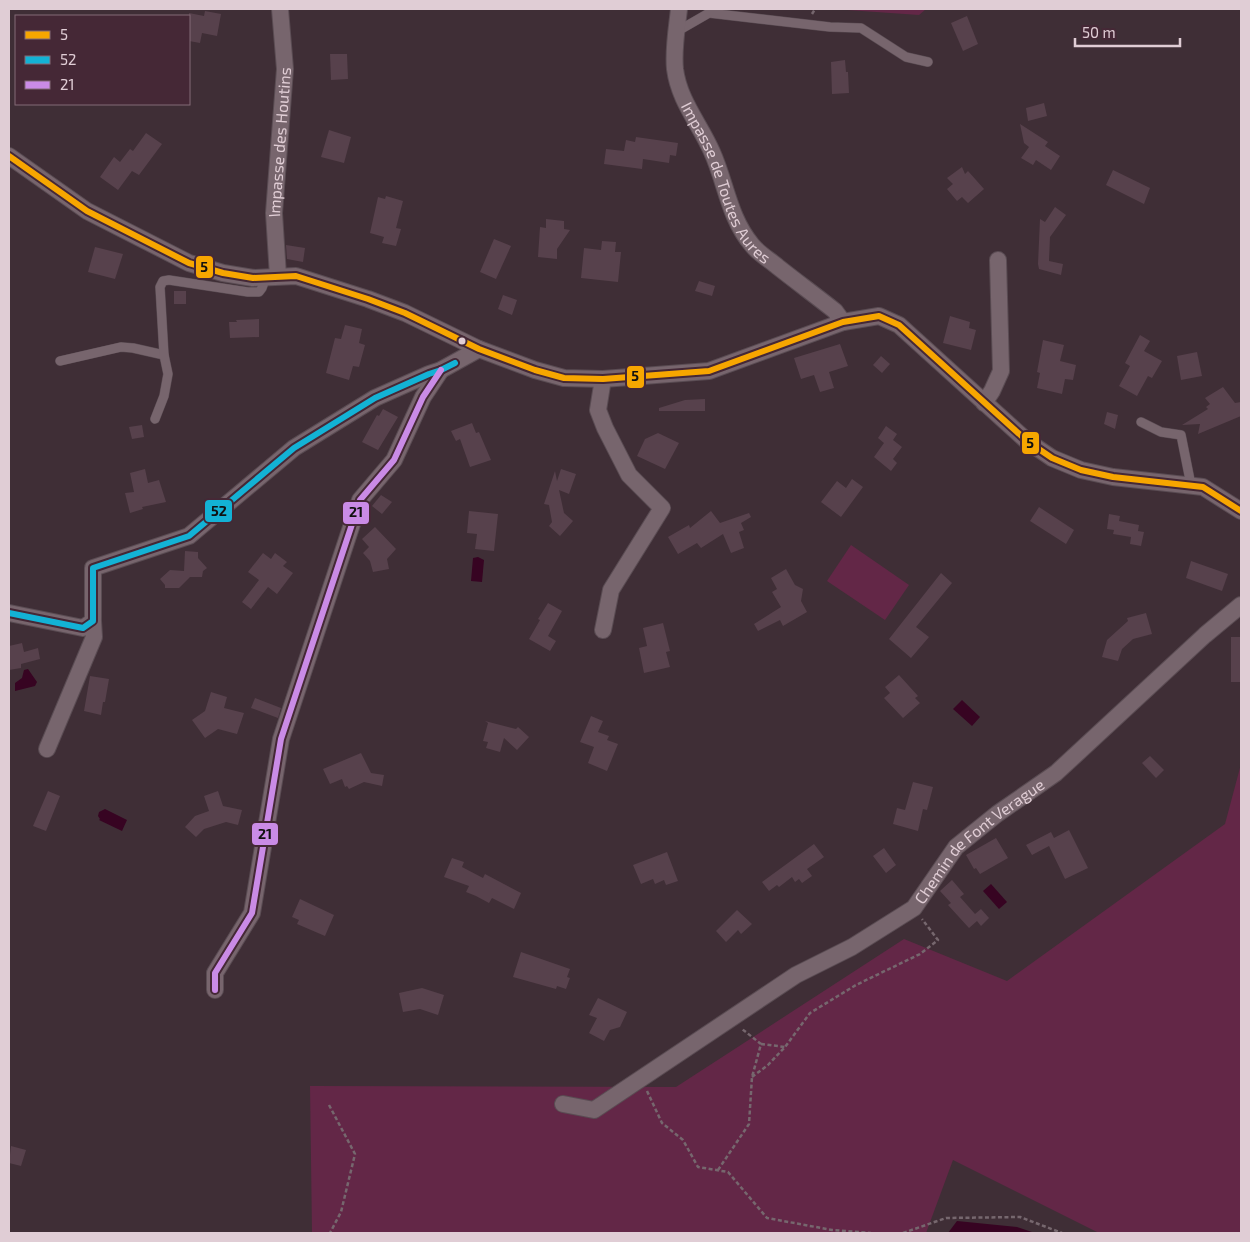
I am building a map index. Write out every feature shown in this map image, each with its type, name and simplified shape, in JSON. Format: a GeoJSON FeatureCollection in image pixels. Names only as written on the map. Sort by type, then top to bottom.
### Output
{"type":"FeatureCollection","features":[{"type":"Feature","properties":{"kind":"street","name":"Impasse des Houtins"},"geometry":{"type":"LineString","coordinates":[[272,276],[274,213],[285,69],[280,9]]}},
{"type":"Feature","properties":{"kind":"street","name":"Impasse de Toutes Aures"},"geometry":{"type":"LineString","coordinates":[[679,9],[675,69],[678,84],[691,114],[713,154],[736,222],[754,248],[835,311],[843,322]]}},
{"type":"Feature","properties":{"kind":"street"},"geometry":{"type":"LineString","coordinates":[[9,156],[87,212],[188,263],[253,278],[296,276],[405,313],[478,349],[535,370],[564,378],[604,379],[709,371],[843,322],[879,316],[899,324],[1027,441],[1052,458],[1081,470],[1113,478],[1203,486],[1241,510]]}},
{"type":"Feature","properties":{"kind":"street"},"geometry":{"type":"LineString","coordinates":[[984,402],[992,392],[1001,371],[998,260]]}},
{"type":"Feature","properties":{"kind":"street"},"geometry":{"type":"LineString","coordinates":[[47,749],[94,637],[88,625],[93,568],[189,536],[294,448],[375,398],[441,370],[478,349]]}},
{"type":"Feature","properties":{"kind":"street"},"geometry":{"type":"LineString","coordinates":[[215,990],[215,973],[252,913],[281,739],[360,500],[394,460],[423,398],[441,370]]}},
{"type":"Feature","properties":{"kind":"street"},"geometry":{"type":"LineString","coordinates":[[603,630],[611,590],[662,508],[628,475],[605,428],[598,410],[604,379]]}},
{"type":"Feature","properties":{"kind":"street"},"geometry":{"type":"LineString","coordinates":[[9,602],[88,625]]}},
{"type":"Feature","properties":{"kind":"street","name":"Chemin de Font Verague"},"geometry":{"type":"LineString","coordinates":[[563,1104],[594,1110],[796,975],[852,947],[914,908],[956,846],[997,814],[1056,773],[1205,635],[1241,605]]}},
{"type":"Feature","properties":{"kind":"street"},"geometry":{"type":"LineString","coordinates":[[9,613],[88,625]]}},
{"type":"Feature","properties":{"kind":"lane"},"geometry":{"type":"LineString","coordinates":[[676,32],[709,13],[860,28],[906,57],[928,62]]}},
{"type":"Feature","properties":{"kind":"lane"},"geometry":{"type":"LineString","coordinates":[[155,419],[164,396],[168,374],[164,355],[160,287],[163,281],[168,280],[259,292],[272,276]]}},
{"type":"Feature","properties":{"kind":"lane"},"geometry":{"type":"LineString","coordinates":[[60,361],[120,347],[164,355]]}},
{"type":"Feature","properties":{"kind":"lane"},"geometry":{"type":"LineString","coordinates":[[1141,422],[1161,432],[1181,435],[1191,485]]}},
{"type":"Feature","properties":{"kind":"path"},"geometry":{"type":"LineString","coordinates":[[752,1077],[785,1047],[810,1012],[856,985],[920,954],[938,940],[914,908]]}},
{"type":"Feature","properties":{"kind":"path"},"geometry":{"type":"LineString","coordinates":[[729,1020],[740,1026],[761,1044],[785,1047]]}},
{"type":"Feature","properties":{"kind":"path"},"geometry":{"type":"LineString","coordinates":[[718,1170],[748,1124],[752,1077],[761,1044]]}},
{"type":"Feature","properties":{"kind":"path"},"geometry":{"type":"LineString","coordinates":[[640,1079],[662,1122],[683,1140],[698,1167],[728,1172],[767,1218],[832,1230],[870,1233]]}},
{"type":"Feature","properties":{"kind":"path"},"geometry":{"type":"LineString","coordinates":[[329,1105],[355,1154],[341,1212],[330,1233]]}},
{"type":"Feature","properties":{"kind":"path"},"geometry":{"type":"LineString","coordinates":[[903,1233],[946,1218],[1020,1217],[1062,1233]]}},
{"type":"Feature","properties":{"kind":"shaded area"},"geometry":{"type":"Polygon","coordinates":[[[833,9],[926,9],[919,15],[833,9]]]}},
{"type":"Feature","properties":{"kind":"shaded area"},"geometry":{"type":"Polygon","coordinates":[[[851,545],[909,585],[885,620],[827,581],[851,545]]]}},
{"type":"Feature","properties":{"kind":"shaded area"},"geometry":{"type":"Polygon","coordinates":[[[478,557],[484,560],[482,582],[471,581],[473,558],[478,557]]]}},
{"type":"Feature","properties":{"kind":"shaded area"},"geometry":{"type":"Polygon","coordinates":[[[28,669],[37,682],[35,686],[15,691],[15,683],[22,678],[24,670],[28,669]]]}},
{"type":"Feature","properties":{"kind":"shaded area"},"geometry":{"type":"Polygon","coordinates":[[[962,700],[980,717],[972,726],[953,709],[962,700]]]}},
{"type":"Feature","properties":{"kind":"shaded area"},"geometry":{"type":"Polygon","coordinates":[[[1241,764],[1241,1233],[1099,1233],[953,1160],[926,1233],[312,1233],[310,1086],[676,1087],[904,939],[1007,981],[1225,824],[1241,764]]]}},
{"type":"Feature","properties":{"kind":"shaded area"},"geometry":{"type":"Polygon","coordinates":[[[105,809],[127,820],[122,831],[99,820],[99,812],[105,809]]]}},
{"type":"Feature","properties":{"kind":"shaded area"},"geometry":{"type":"Polygon","coordinates":[[[991,884],[1007,902],[999,909],[983,891],[991,884]]]}},
{"type":"Feature","properties":{"kind":"shaded area"},"geometry":{"type":"Polygon","coordinates":[[[957,1221],[1017,1227],[1035,1233],[948,1233],[957,1221]]]}},
{"type":"Feature","properties":{"kind":"building"},"geometry":{"type":"Polygon","coordinates":[[[205,11],[221,14],[217,36],[202,33],[200,43],[190,41],[189,13],[204,16],[205,11]]]}},
{"type":"Feature","properties":{"kind":"building"},"geometry":{"type":"Polygon","coordinates":[[[967,16],[978,44],[963,51],[951,23],[967,16]]]}},
{"type":"Feature","properties":{"kind":"building"},"geometry":{"type":"Polygon","coordinates":[[[330,54],[347,54],[348,79],[331,80],[330,54]]]}},
{"type":"Feature","properties":{"kind":"building"},"geometry":{"type":"Polygon","coordinates":[[[845,60],[846,72],[848,72],[849,93],[832,94],[831,62],[845,60]]]}},
{"type":"Feature","properties":{"kind":"building"},"geometry":{"type":"Polygon","coordinates":[[[1044,103],[1047,116],[1028,121],[1026,108],[1044,103]]]}},
{"type":"Feature","properties":{"kind":"building"},"geometry":{"type":"Polygon","coordinates":[[[1020,124],[1048,142],[1045,146],[1060,156],[1051,170],[1036,160],[1033,165],[1021,158],[1029,147],[1024,143],[1020,124]]]}},
{"type":"Feature","properties":{"kind":"building"},"geometry":{"type":"Polygon","coordinates":[[[329,130],[351,137],[344,163],[321,157],[329,130]]]}},
{"type":"Feature","properties":{"kind":"building"},"geometry":{"type":"Polygon","coordinates":[[[146,133],[162,144],[139,175],[132,171],[118,190],[100,177],[114,157],[120,162],[130,149],[133,151],[146,133]]]}},
{"type":"Feature","properties":{"kind":"building"},"geometry":{"type":"Polygon","coordinates":[[[636,137],[678,143],[676,156],[670,155],[669,163],[643,159],[642,169],[604,164],[606,149],[624,151],[626,140],[635,142],[636,137]]]}},
{"type":"Feature","properties":{"kind":"building"},"geometry":{"type":"Polygon","coordinates":[[[962,167],[965,174],[968,171],[984,189],[968,203],[962,197],[957,201],[947,189],[953,184],[947,178],[962,167]]]}},
{"type":"Feature","properties":{"kind":"building"},"geometry":{"type":"Polygon","coordinates":[[[1113,170],[1150,188],[1144,204],[1106,185],[1113,170]]]}},
{"type":"Feature","properties":{"kind":"building"},"geometry":{"type":"Polygon","coordinates":[[[386,196],[403,201],[396,228],[401,229],[396,246],[382,243],[384,237],[370,233],[378,197],[385,199],[386,196]]]}},
{"type":"Feature","properties":{"kind":"building"},"geometry":{"type":"Polygon","coordinates":[[[1055,207],[1066,215],[1050,237],[1049,261],[1063,264],[1061,275],[1039,269],[1038,264],[1040,219],[1045,222],[1055,207]]]}},
{"type":"Feature","properties":{"kind":"building"},"geometry":{"type":"Polygon","coordinates":[[[546,219],[564,221],[564,229],[570,230],[557,249],[557,259],[538,257],[540,227],[546,228],[546,219]]]}},
{"type":"Feature","properties":{"kind":"building"},"geometry":{"type":"Polygon","coordinates":[[[494,239],[511,246],[496,279],[480,272],[494,239]]]}},
{"type":"Feature","properties":{"kind":"building"},"geometry":{"type":"Polygon","coordinates":[[[602,241],[616,242],[615,252],[621,252],[618,282],[581,278],[584,248],[601,250],[602,241]]]}},
{"type":"Feature","properties":{"kind":"building"},"geometry":{"type":"Polygon","coordinates":[[[286,245],[305,248],[303,262],[287,259],[286,245]]]}},
{"type":"Feature","properties":{"kind":"building"},"geometry":{"type":"Polygon","coordinates":[[[95,247],[123,254],[115,279],[88,272],[95,247]]]}},
{"type":"Feature","properties":{"kind":"building"},"geometry":{"type":"Polygon","coordinates":[[[699,281],[715,286],[712,296],[695,291],[699,281]]]}},
{"type":"Feature","properties":{"kind":"building"},"geometry":{"type":"Polygon","coordinates":[[[174,291],[186,291],[186,304],[174,304],[174,291]]]}},
{"type":"Feature","properties":{"kind":"building"},"geometry":{"type":"Polygon","coordinates":[[[503,295],[517,300],[512,315],[498,309],[503,295]]]}},
{"type":"Feature","properties":{"kind":"building"},"geometry":{"type":"Polygon","coordinates":[[[950,316],[970,322],[969,328],[976,330],[971,350],[943,343],[950,316]]]}},
{"type":"Feature","properties":{"kind":"building"},"geometry":{"type":"Polygon","coordinates":[[[259,319],[259,337],[230,338],[229,322],[259,319]]]}},
{"type":"Feature","properties":{"kind":"building"},"geometry":{"type":"Polygon","coordinates":[[[345,325],[362,329],[359,343],[365,345],[359,367],[353,366],[349,380],[326,373],[335,338],[341,339],[345,325]]]}},
{"type":"Feature","properties":{"kind":"building"},"geometry":{"type":"Polygon","coordinates":[[[1140,335],[1150,341],[1144,351],[1162,361],[1152,378],[1148,376],[1137,396],[1119,386],[1130,366],[1125,363],[1140,335]]]}},
{"type":"Feature","properties":{"kind":"building"},"geometry":{"type":"Polygon","coordinates":[[[1043,340],[1064,345],[1060,361],[1076,365],[1073,380],[1065,379],[1062,394],[1037,388],[1040,373],[1037,372],[1043,340]]]}},
{"type":"Feature","properties":{"kind":"building"},"geometry":{"type":"Polygon","coordinates":[[[840,344],[848,366],[829,372],[834,388],[820,392],[814,375],[801,379],[794,358],[840,344]]]}},
{"type":"Feature","properties":{"kind":"building"},"geometry":{"type":"Polygon","coordinates":[[[1197,352],[1202,376],[1181,380],[1177,356],[1197,352]]]}},
{"type":"Feature","properties":{"kind":"building"},"geometry":{"type":"Polygon","coordinates":[[[881,356],[890,364],[882,373],[873,365],[881,356]]]}},
{"type":"Feature","properties":{"kind":"building"},"geometry":{"type":"Polygon","coordinates":[[[1223,387],[1235,403],[1241,402],[1241,416],[1198,434],[1200,424],[1182,425],[1208,409],[1206,407],[1210,404],[1205,398],[1223,387]]]}},
{"type":"Feature","properties":{"kind":"building"},"geometry":{"type":"Polygon","coordinates":[[[705,399],[705,411],[659,411],[659,408],[685,400],[705,399]]]}},
{"type":"Feature","properties":{"kind":"building"},"geometry":{"type":"Polygon","coordinates":[[[383,409],[398,417],[378,450],[362,442],[377,415],[379,416],[383,409]]]}},
{"type":"Feature","properties":{"kind":"building"},"geometry":{"type":"Polygon","coordinates":[[[1107,412],[1118,415],[1115,429],[1104,424],[1107,412]]]}},
{"type":"Feature","properties":{"kind":"building"},"geometry":{"type":"Polygon","coordinates":[[[472,423],[476,433],[479,432],[491,460],[470,467],[460,439],[456,441],[451,431],[472,423]]]}},
{"type":"Feature","properties":{"kind":"building"},"geometry":{"type":"Polygon","coordinates":[[[142,425],[144,437],[132,439],[129,427],[142,425]]]}},
{"type":"Feature","properties":{"kind":"building"},"geometry":{"type":"Polygon","coordinates":[[[886,426],[897,434],[893,440],[902,447],[893,459],[897,463],[891,471],[874,457],[884,443],[878,438],[886,426]]]}},
{"type":"Feature","properties":{"kind":"building"},"geometry":{"type":"Polygon","coordinates":[[[658,433],[679,443],[665,469],[637,456],[645,439],[658,433]]]}},
{"type":"Feature","properties":{"kind":"building"},"geometry":{"type":"Polygon","coordinates":[[[145,469],[148,483],[159,480],[166,502],[142,507],[143,509],[130,513],[125,493],[134,492],[130,473],[145,469]]]}},
{"type":"Feature","properties":{"kind":"building"},"geometry":{"type":"Polygon","coordinates":[[[561,469],[576,474],[569,494],[559,490],[564,513],[573,521],[560,536],[549,526],[552,522],[549,505],[544,504],[555,471],[557,481],[561,469]]]}},
{"type":"Feature","properties":{"kind":"building"},"geometry":{"type":"Polygon","coordinates":[[[852,479],[863,487],[841,517],[821,502],[837,481],[846,488],[852,479]]]}},
{"type":"Feature","properties":{"kind":"building"},"geometry":{"type":"Polygon","coordinates":[[[381,495],[392,502],[382,514],[372,506],[381,495]]]}},
{"type":"Feature","properties":{"kind":"building"},"geometry":{"type":"Polygon","coordinates":[[[1039,507],[1074,530],[1066,544],[1030,521],[1039,507]]]}},
{"type":"Feature","properties":{"kind":"building"},"geometry":{"type":"Polygon","coordinates":[[[469,511],[498,514],[494,551],[475,549],[477,534],[467,533],[469,511]]]}},
{"type":"Feature","properties":{"kind":"building"},"geometry":{"type":"Polygon","coordinates":[[[711,511],[720,523],[749,513],[751,517],[741,523],[744,530],[739,532],[744,548],[731,553],[723,534],[701,548],[697,543],[678,554],[668,537],[689,525],[690,528],[711,511]]]}},
{"type":"Feature","properties":{"kind":"building"},"geometry":{"type":"Polygon","coordinates":[[[1109,514],[1120,516],[1119,521],[1139,525],[1138,531],[1144,532],[1141,546],[1130,544],[1131,537],[1113,534],[1114,530],[1107,529],[1109,514]]]}},
{"type":"Feature","properties":{"kind":"building"},"geometry":{"type":"Polygon","coordinates":[[[375,527],[396,549],[387,559],[389,569],[373,572],[370,561],[363,553],[369,547],[362,539],[375,527]]]}},
{"type":"Feature","properties":{"kind":"building"},"geometry":{"type":"Polygon","coordinates":[[[185,551],[198,552],[198,558],[207,568],[203,571],[202,577],[190,577],[179,588],[165,588],[160,579],[170,570],[184,571],[185,551]]]}},
{"type":"Feature","properties":{"kind":"building"},"geometry":{"type":"Polygon","coordinates":[[[263,553],[271,559],[275,553],[287,562],[283,566],[293,573],[277,594],[268,587],[251,609],[242,602],[259,580],[248,572],[263,553]]]}},
{"type":"Feature","properties":{"kind":"building"},"geometry":{"type":"Polygon","coordinates":[[[1191,561],[1228,574],[1222,591],[1186,578],[1191,561]]]}},
{"type":"Feature","properties":{"kind":"building"},"geometry":{"type":"Polygon","coordinates":[[[786,569],[795,585],[803,589],[801,601],[807,612],[783,626],[780,620],[758,631],[754,624],[781,607],[772,592],[777,589],[771,578],[786,569]]]}},
{"type":"Feature","properties":{"kind":"building"},"geometry":{"type":"Polygon","coordinates":[[[941,573],[952,583],[916,627],[929,637],[911,658],[889,639],[941,573]]]}},
{"type":"Feature","properties":{"kind":"building"},"geometry":{"type":"Polygon","coordinates":[[[548,603],[562,611],[548,636],[556,641],[550,651],[529,639],[548,603]]]}},
{"type":"Feature","properties":{"kind":"building"},"geometry":{"type":"Polygon","coordinates":[[[1146,613],[1152,634],[1133,639],[1122,649],[1118,661],[1102,657],[1107,640],[1128,621],[1127,618],[1146,613]]]}},
{"type":"Feature","properties":{"kind":"building"},"geometry":{"type":"Polygon","coordinates":[[[663,623],[670,651],[666,652],[670,667],[644,673],[639,648],[647,646],[643,628],[663,623]]]}},
{"type":"Feature","properties":{"kind":"building"},"geometry":{"type":"Polygon","coordinates":[[[1231,637],[1241,637],[1241,682],[1231,682],[1231,637]]]}},
{"type":"Feature","properties":{"kind":"building"},"geometry":{"type":"Polygon","coordinates":[[[22,643],[24,652],[38,648],[40,659],[21,664],[21,668],[9,670],[9,646],[22,643]]]}},
{"type":"Feature","properties":{"kind":"building"},"geometry":{"type":"Polygon","coordinates":[[[899,675],[918,696],[915,698],[920,703],[903,718],[884,698],[890,693],[885,687],[899,675]]]}},
{"type":"Feature","properties":{"kind":"building"},"geometry":{"type":"Polygon","coordinates":[[[90,676],[109,679],[101,715],[84,711],[90,676]]]}},
{"type":"Feature","properties":{"kind":"building"},"geometry":{"type":"Polygon","coordinates":[[[211,692],[227,697],[224,708],[244,713],[237,734],[218,729],[205,738],[192,720],[205,711],[211,692]]]}},
{"type":"Feature","properties":{"kind":"building"},"geometry":{"type":"Polygon","coordinates":[[[255,698],[281,708],[278,718],[251,708],[255,698]]]}},
{"type":"Feature","properties":{"kind":"building"},"geometry":{"type":"Polygon","coordinates":[[[591,716],[603,721],[598,732],[609,736],[607,740],[618,744],[607,771],[588,763],[594,747],[580,742],[591,716]]]}},
{"type":"Feature","properties":{"kind":"building"},"geometry":{"type":"Polygon","coordinates":[[[485,721],[516,729],[518,727],[529,737],[517,750],[504,738],[500,752],[486,748],[488,742],[483,741],[488,723],[485,721]]]}},
{"type":"Feature","properties":{"kind":"building"},"geometry":{"type":"Polygon","coordinates":[[[361,753],[371,773],[384,775],[382,786],[364,782],[349,789],[347,786],[345,787],[342,779],[330,784],[323,769],[361,753]]]}},
{"type":"Feature","properties":{"kind":"building"},"geometry":{"type":"Polygon","coordinates":[[[1150,756],[1164,770],[1156,778],[1142,763],[1150,756]]]}},
{"type":"Feature","properties":{"kind":"building"},"geometry":{"type":"Polygon","coordinates":[[[913,782],[933,787],[927,810],[923,809],[918,831],[893,824],[897,808],[905,810],[913,782]]]}},
{"type":"Feature","properties":{"kind":"building"},"geometry":{"type":"Polygon","coordinates":[[[48,791],[60,796],[46,831],[33,826],[48,791]]]}},
{"type":"Feature","properties":{"kind":"building"},"geometry":{"type":"Polygon","coordinates":[[[218,791],[223,806],[242,810],[238,825],[226,822],[204,829],[196,837],[185,827],[195,816],[209,811],[204,796],[218,791]]]}},
{"type":"Feature","properties":{"kind":"building"},"geometry":{"type":"Polygon","coordinates":[[[1069,830],[1088,868],[1065,879],[1049,846],[1032,855],[1026,845],[1051,832],[1054,838],[1069,830]]]}},
{"type":"Feature","properties":{"kind":"building"},"geometry":{"type":"Polygon","coordinates":[[[996,838],[1008,858],[980,874],[976,868],[974,869],[966,855],[996,838]]]}},
{"type":"Feature","properties":{"kind":"building"},"geometry":{"type":"Polygon","coordinates":[[[814,844],[824,857],[807,869],[812,876],[802,883],[799,879],[795,882],[792,877],[779,887],[777,885],[769,891],[762,882],[814,844]]]}},
{"type":"Feature","properties":{"kind":"building"},"geometry":{"type":"Polygon","coordinates":[[[884,848],[896,865],[886,873],[873,856],[884,848]]]}},
{"type":"Feature","properties":{"kind":"building"},"geometry":{"type":"Polygon","coordinates":[[[667,852],[678,881],[666,885],[664,880],[655,884],[653,879],[641,884],[633,865],[667,852]]]}},
{"type":"Feature","properties":{"kind":"building"},"geometry":{"type":"Polygon","coordinates":[[[452,858],[464,862],[462,867],[483,878],[485,874],[521,893],[514,909],[492,898],[489,903],[466,892],[469,886],[444,877],[452,858]]]}},
{"type":"Feature","properties":{"kind":"building"},"geometry":{"type":"Polygon","coordinates":[[[952,880],[964,894],[960,897],[975,914],[981,909],[989,918],[981,926],[977,921],[969,928],[948,905],[951,903],[940,891],[952,880]]]}},
{"type":"Feature","properties":{"kind":"building"},"geometry":{"type":"Polygon","coordinates":[[[300,899],[334,915],[325,936],[297,924],[299,920],[292,917],[300,899]]]}},
{"type":"Feature","properties":{"kind":"building"},"geometry":{"type":"Polygon","coordinates":[[[737,910],[752,924],[741,934],[738,930],[726,942],[716,931],[737,910]]]}},
{"type":"Feature","properties":{"kind":"building"},"geometry":{"type":"Polygon","coordinates":[[[521,952],[570,969],[567,977],[570,978],[566,989],[557,986],[556,989],[513,977],[521,952]]]}},
{"type":"Feature","properties":{"kind":"building"},"geometry":{"type":"Polygon","coordinates":[[[422,988],[444,995],[438,1015],[420,1009],[403,1012],[399,993],[422,988]]]}},
{"type":"Feature","properties":{"kind":"building"},"geometry":{"type":"Polygon","coordinates":[[[598,998],[627,1012],[620,1027],[610,1030],[604,1041],[589,1033],[597,1018],[589,1015],[598,998]]]}},
{"type":"Feature","properties":{"kind":"building"},"geometry":{"type":"Polygon","coordinates":[[[11,1146],[26,1150],[21,1166],[9,1163],[11,1146]]]}},
{"type":"Feature","properties":{"kind":"transit line","name":"5"},"geometry":{"type":"LineString","coordinates":[[9,156],[87,211],[189,263],[223,273],[253,278],[296,276],[405,313],[479,349],[535,370],[564,378],[603,379],[709,371],[843,322],[879,316],[899,325],[1027,441],[1052,458],[1081,470],[1113,477],[1203,487],[1241,511]]}},
{"type":"Feature","properties":{"kind":"transit line","name":"52"},"geometry":{"type":"LineString","coordinates":[[9,613],[83,628],[93,621],[93,568],[189,536],[294,448],[375,398],[455,363]]}},
{"type":"Feature","properties":{"kind":"transit line","name":"21"},"geometry":{"type":"LineString","coordinates":[[215,990],[215,973],[252,913],[281,739],[360,500],[394,460],[423,397],[441,370]]}}]}
